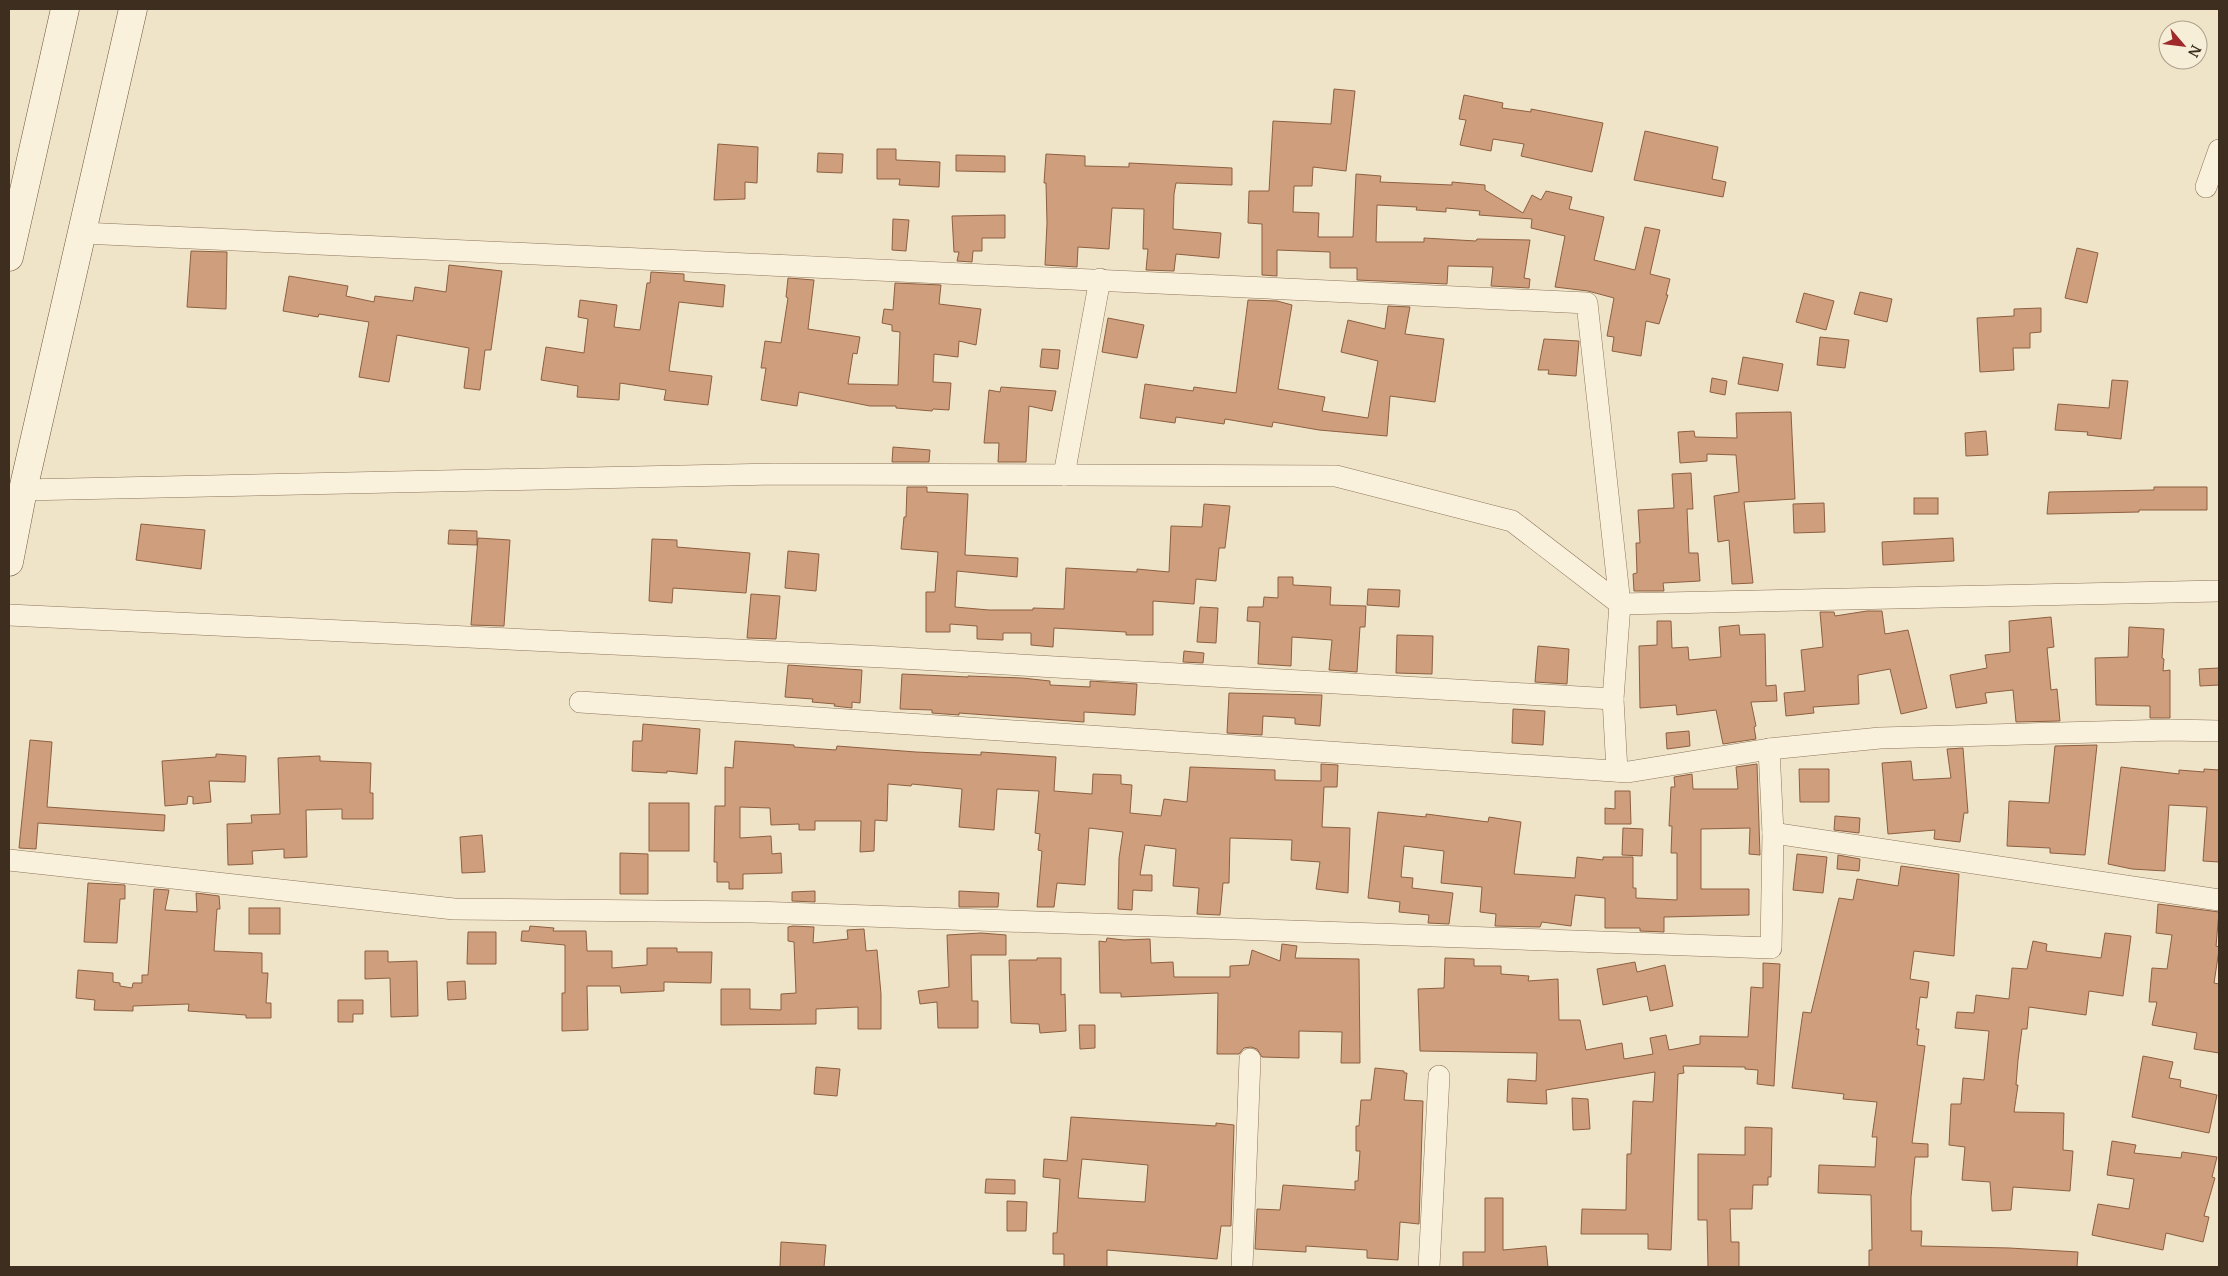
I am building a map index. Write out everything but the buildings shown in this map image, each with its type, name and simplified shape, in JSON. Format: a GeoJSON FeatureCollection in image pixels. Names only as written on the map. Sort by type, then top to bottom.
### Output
{"type":"FeatureCollection","features":[{"type":"Feature","properties":{"kind":"main road"},"geometry":{"type":"LineString","coordinates":[[9,257],[65,9]]}},
{"type":"Feature","properties":{"kind":"main road"},"geometry":{"type":"LineString","coordinates":[[9,562],[23,490],[133,9]]}},
{"type":"Feature","properties":{"kind":"street"},"geometry":{"type":"LineString","coordinates":[[2206,187],[2219,150]]}},
{"type":"Feature","properties":{"kind":"street"},"geometry":{"type":"LineString","coordinates":[[82,233],[1587,303],[1620,604],[1613,699],[1616,771]]}},
{"type":"Feature","properties":{"kind":"street"},"geometry":{"type":"LineString","coordinates":[[1064,475],[1100,279]]}},
{"type":"Feature","properties":{"kind":"street"},"geometry":{"type":"LineString","coordinates":[[23,490],[773,474],[1336,476],[1512,521],[1620,604],[2219,591]]}},
{"type":"Feature","properties":{"kind":"street"},"geometry":{"type":"LineString","coordinates":[[9,615],[883,657],[1613,699]]}},
{"type":"Feature","properties":{"kind":"street"},"geometry":{"type":"LineString","coordinates":[[580,702],[1628,772],[1769,749],[1880,738],[2170,730],[2219,731]]}},
{"type":"Feature","properties":{"kind":"street"},"geometry":{"type":"LineString","coordinates":[[9,860],[454,909],[753,912],[1771,948],[1773,833],[1769,749]]}},
{"type":"Feature","properties":{"kind":"street"},"geometry":{"type":"LineString","coordinates":[[1773,833],[2219,900]]}},
{"type":"Feature","properties":{"kind":"street"},"geometry":{"type":"LineString","coordinates":[[1242,1267],[1250,1059]]}},
{"type":"Feature","properties":{"kind":"street"},"geometry":{"type":"LineString","coordinates":[[1429,1267],[1439,1076]]}}]}
